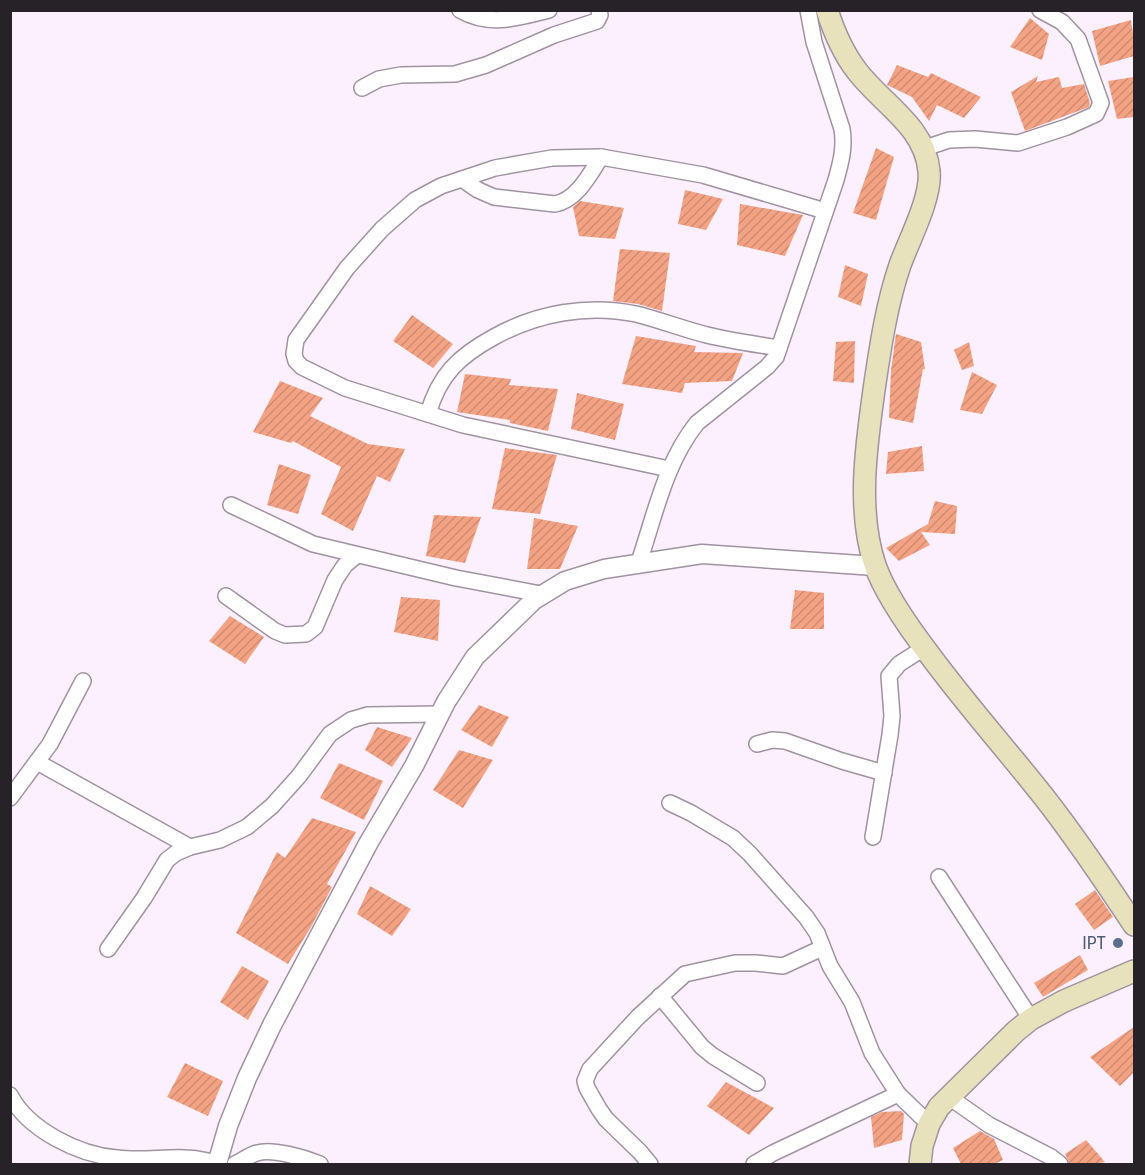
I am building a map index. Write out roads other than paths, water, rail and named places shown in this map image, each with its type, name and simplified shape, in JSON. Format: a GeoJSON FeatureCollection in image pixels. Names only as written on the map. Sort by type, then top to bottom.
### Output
{"type":"FeatureCollection","features":[{"type":"Feature","properties":{"kind":"main road"},"geometry":{"type":"LineString","coordinates":[[827,10],[846,55],[858,73],[908,125],[925,148],[930,174],[892,295],[882,337],[867,442],[865,476],[867,532],[875,566],[905,622],[962,698],[1044,797],[1087,854],[1134,925]]}},
{"type":"Feature","properties":{"kind":"main road"},"geometry":{"type":"LineString","coordinates":[[920,1164],[922,1146],[929,1124],[939,1107],[1031,1018],[1081,993],[1134,971]]}},
{"type":"Feature","properties":{"kind":"street"},"geometry":{"type":"LineString","coordinates":[[460,10],[479,18],[503,21],[549,10]]}},
{"type":"Feature","properties":{"kind":"street"},"geometry":{"type":"LineString","coordinates":[[362,87],[379,79],[401,75],[455,74],[486,65],[554,35],[597,21],[600,15],[599,10]]}},
{"type":"Feature","properties":{"kind":"street"},"geometry":{"type":"LineString","coordinates":[[639,562],[669,469],[682,445],[697,423],[767,367],[776,357],[843,157],[844,141],[814,42],[808,10]]}},
{"type":"Feature","properties":{"kind":"street"},"geometry":{"type":"LineString","coordinates":[[925,148],[949,141],[975,139],[1018,144],[1096,114],[1101,103],[1078,39],[1062,22],[1040,10]]}},
{"type":"Feature","properties":{"kind":"street"},"geometry":{"type":"LineString","coordinates":[[669,469],[463,425],[345,387],[302,367],[296,360],[294,346],[296,340],[347,268],[382,229],[415,200],[441,186],[495,168],[552,158],[602,157],[703,175],[825,211]]}},
{"type":"Feature","properties":{"kind":"street"},"geometry":{"type":"LineString","coordinates":[[462,178],[478,190],[494,197],[555,204],[571,197],[602,157]]}},
{"type":"Feature","properties":{"kind":"street"},"geometry":{"type":"LineString","coordinates":[[428,414],[436,389],[447,371],[457,362],[481,343],[507,329],[540,317],[584,310],[635,314],[706,335],[779,348]]}},
{"type":"Feature","properties":{"kind":"street"},"geometry":{"type":"LineString","coordinates":[[231,505],[313,544],[456,578],[541,594]]}},
{"type":"Feature","properties":{"kind":"street"},"geometry":{"type":"LineString","coordinates":[[223,1164],[228,1126],[272,1024],[369,842],[414,766],[440,714],[475,657],[499,632],[541,594],[565,581],[604,569],[639,562],[702,554],[875,566]]}},
{"type":"Feature","properties":{"kind":"street"},"geometry":{"type":"LineString","coordinates":[[226,596],[275,631],[295,636],[306,634],[315,627],[335,580],[345,565],[357,555]]}},
{"type":"Feature","properties":{"kind":"street"},"geometry":{"type":"LineString","coordinates":[[873,837],[892,716],[889,676],[899,664],[924,648]]}},
{"type":"Feature","properties":{"kind":"street"},"geometry":{"type":"LineString","coordinates":[[10,798],[50,744],[83,681]]}},
{"type":"Feature","properties":{"kind":"street"},"geometry":{"type":"LineString","coordinates":[[108,949],[144,898],[167,860],[190,847],[220,840],[247,827],[272,806],[299,776],[330,734],[351,720],[368,715],[440,714]]}},
{"type":"Feature","properties":{"kind":"street"},"geometry":{"type":"LineString","coordinates":[[757,744],[772,740],[784,741],[884,773]]}},
{"type":"Feature","properties":{"kind":"street"},"geometry":{"type":"LineString","coordinates":[[37,762],[190,847]]}},
{"type":"Feature","properties":{"kind":"street"},"geometry":{"type":"LineString","coordinates":[[670,803],[733,838],[806,917],[817,933],[830,966],[855,1008],[872,1053],[898,1094],[929,1124]]}},
{"type":"Feature","properties":{"kind":"street"},"geometry":{"type":"LineString","coordinates":[[939,877],[1031,1018]]}},
{"type":"Feature","properties":{"kind":"street"},"geometry":{"type":"LineString","coordinates":[[650,1164],[606,1119],[592,1097],[585,1081],[590,1069],[660,996],[685,974],[746,963],[783,966],[822,948]]}},
{"type":"Feature","properties":{"kind":"street"},"geometry":{"type":"LineString","coordinates":[[660,996],[702,1047],[757,1083]]}},
{"type":"Feature","properties":{"kind":"street"},"geometry":{"type":"LineString","coordinates":[[754,1164],[898,1094]]}},
{"type":"Feature","properties":{"kind":"street"},"geometry":{"type":"LineString","coordinates":[[10,1095],[15,1104],[46,1134],[84,1150],[116,1158],[189,1158],[223,1164],[258,1153],[270,1152],[320,1164]]}},
{"type":"Feature","properties":{"kind":"street"},"geometry":{"type":"LineString","coordinates":[[949,1097],[989,1125],[1060,1164]]}},
{"type":"Feature","properties":{"kind":"place","name":"IPT"},"geometry":{"type":"Point","coordinates":[1118,943]}}]}
